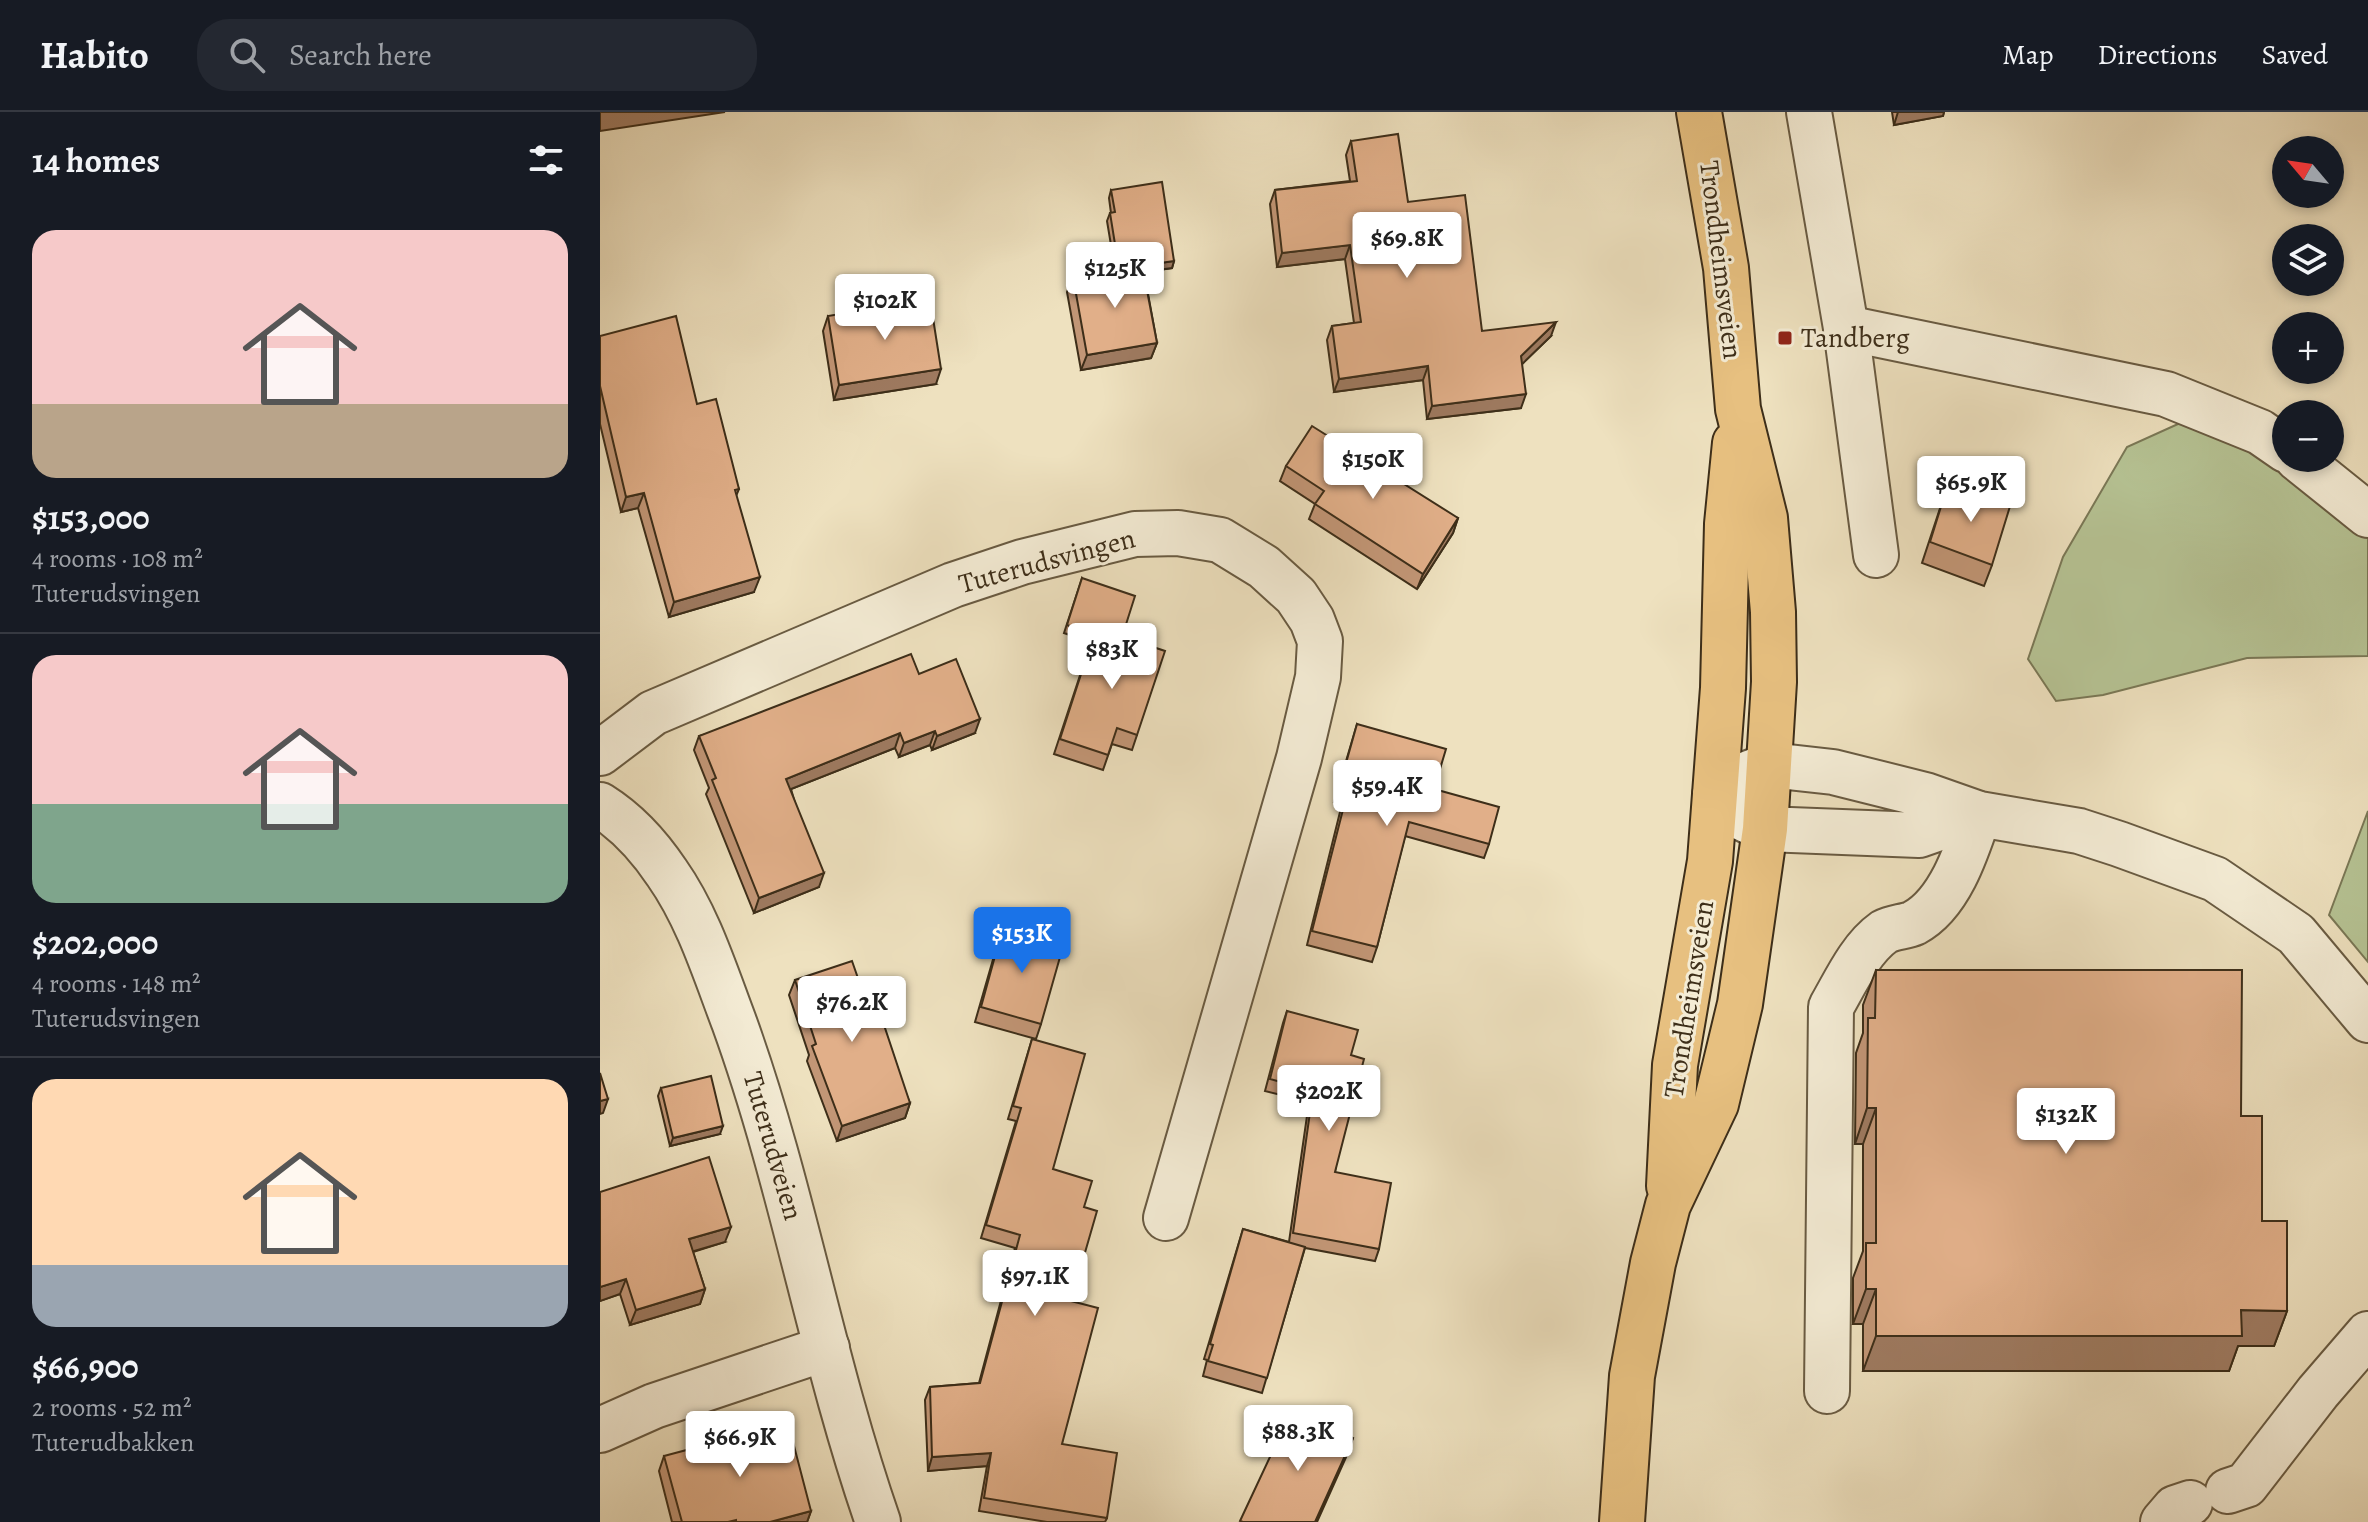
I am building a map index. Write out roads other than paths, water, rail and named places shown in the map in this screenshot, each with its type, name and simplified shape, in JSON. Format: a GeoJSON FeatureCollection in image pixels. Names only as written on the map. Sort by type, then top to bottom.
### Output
{"type":"FeatureCollection","features":[{"type":"Feature","properties":{"kind":"main road","name":"Trondheimsveien"},"geometry":{"type":"LineString","coordinates":[[1668,1205],[1716,1104],[1725,1075],[1752,930],[1765,829],[1774,682],[1765,518],[1738,409],[1726,268],[1699,112]]}},
{"type":"Feature","properties":{"kind":"main road","name":"Trondheimsveien"},"geometry":{"type":"LineString","coordinates":[[1622,1522],[1632,1376],[1668,1205],[1675,1065],[1702,923],[1723,688],[1727,524],[1738,409]]}},
{"type":"Feature","properties":{"kind":"street"},"geometry":{"type":"LineString","coordinates":[[1809,112],[1846,328],[1876,555]]}},
{"type":"Feature","properties":{"kind":"street"},"geometry":{"type":"LineString","coordinates":[[1846,328],[2166,394],[2260,432],[2272,440]]}},
{"type":"Feature","properties":{"kind":"street"},"geometry":{"type":"LineString","coordinates":[[2314,472],[2368,515]]}},
{"type":"Feature","properties":{"kind":"street","name":"Tuterudsvingen"},"geometry":{"type":"LineString","coordinates":[[600,753],[653,713],[953,585],[1022,562],[1135,534],[1178,533],[1220,540],[1264,567],[1296,596],[1312,620],[1320,641],[1318,677],[1299,758],[1166,1218]]}},
{"type":"Feature","properties":{"kind":"street"},"geometry":{"type":"LineString","coordinates":[[1979,814],[1919,835],[1765,829],[1740,817],[1715,795],[1744,775],[1770,765],[1833,772],[1925,795],[1979,814],[2079,831],[2215,879],[2296,934],[2368,1020]]}},
{"type":"Feature","properties":{"kind":"street","name":"Tuterudveien"},"geometry":{"type":"LineString","coordinates":[[600,805],[626,822],[668,874],[697,928],[754,1078],[878,1522]]}},
{"type":"Feature","properties":{"kind":"street"},"geometry":{"type":"LineString","coordinates":[[1827,1391],[1831,1007],[1854,967],[1885,932],[1915,923],[1938,902],[1966,855],[1979,814]]}},
{"type":"Feature","properties":{"kind":"street"},"geometry":{"type":"LineString","coordinates":[[2194,1505],[2246,1485],[2318,1392],[2368,1334]]}},
{"type":"Feature","properties":{"kind":"street"},"geometry":{"type":"LineString","coordinates":[[600,1430],[654,1406],[827,1348]]}},
{"type":"Feature","properties":{"kind":"place","name":"Tandberg"},"geometry":{"type":"Point","coordinates":[1785,338]}}]}
